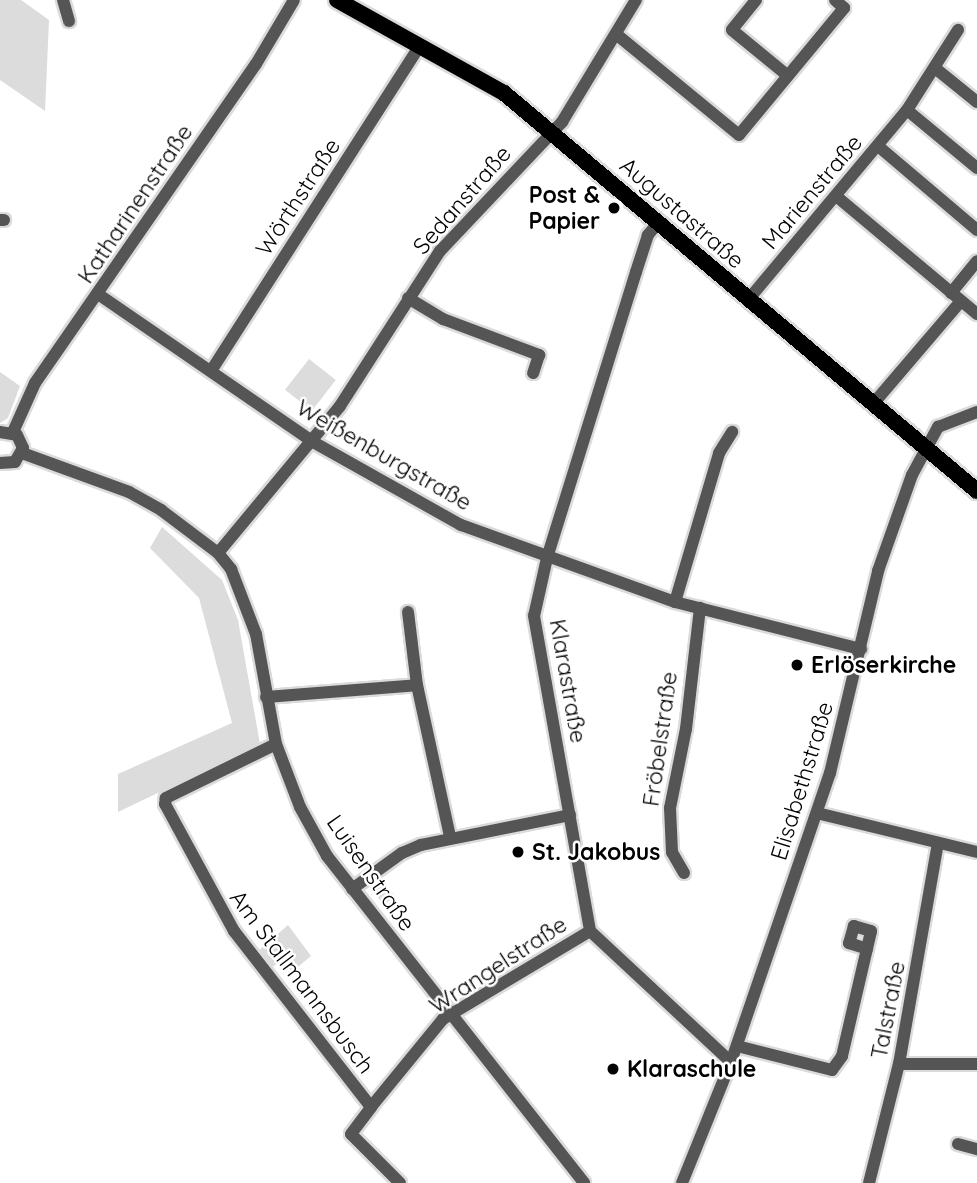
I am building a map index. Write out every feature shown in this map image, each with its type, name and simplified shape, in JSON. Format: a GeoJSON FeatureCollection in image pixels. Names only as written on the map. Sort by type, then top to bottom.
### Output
{"type":"FeatureCollection","features":[{"type":"Feature","properties":{"kind":"main road","name":"Augustastraße"},"geometry":{"type":"LineString","coordinates":[[337,0],[504,93],[977,491]]}},
{"type":"Feature","properties":{"kind":"street"},"geometry":{"type":"LineString","coordinates":[[63,0],[68,22]]}},
{"type":"Feature","properties":{"kind":"street","name":"Katharinenstraße"},"geometry":{"type":"LineString","coordinates":[[6,432],[35,383],[256,64],[294,0]]}},
{"type":"Feature","properties":{"kind":"street","name":"Sedanstraße"},"geometry":{"type":"LineString","coordinates":[[218,553],[313,442],[408,298],[466,220],[552,133],[636,0]]}},
{"type":"Feature","properties":{"kind":"street"},"geometry":{"type":"LineString","coordinates":[[756,0],[732,30],[788,76]]}},
{"type":"Feature","properties":{"kind":"street"},"geometry":{"type":"LineString","coordinates":[[616,34],[739,135],[844,8],[835,0]]}},
{"type":"Feature","properties":{"kind":"street","name":"Marienstraße"},"geometry":{"type":"LineString","coordinates":[[748,300],[907,110],[958,30]]}},
{"type":"Feature","properties":{"kind":"street","name":"Wörthstraße"},"geometry":{"type":"LineString","coordinates":[[211,371],[420,45]]}},
{"type":"Feature","properties":{"kind":"street"},"geometry":{"type":"LineString","coordinates":[[935,68],[977,102]]}},
{"type":"Feature","properties":{"kind":"street"},"geometry":{"type":"LineString","coordinates":[[907,110],[977,169]]}},
{"type":"Feature","properties":{"kind":"street"},"geometry":{"type":"LineString","coordinates":[[878,146],[977,230]]}},
{"type":"Feature","properties":{"kind":"street"},"geometry":{"type":"LineString","coordinates":[[836,196],[967,303]]}},
{"type":"Feature","properties":{"kind":"street","name":"Klarastraße"},"geometry":{"type":"LineString","coordinates":[[590,931],[534,616],[547,558],[640,259],[648,235],[658,223]]}},
{"type":"Feature","properties":{"kind":"street"},"geometry":{"type":"LineString","coordinates":[[873,404],[967,303],[977,261]]}},
{"type":"Feature","properties":{"kind":"street","name":"Weißenburgstraße"},"geometry":{"type":"LineString","coordinates":[[98,294],[313,442],[420,505],[547,558],[675,602],[861,649]]}},
{"type":"Feature","properties":{"kind":"street"},"geometry":{"type":"LineString","coordinates":[[408,298],[443,319],[539,355],[533,373]]}},
{"type":"Feature","properties":{"kind":"street"},"geometry":{"type":"LineString","coordinates":[[925,448],[938,427],[977,412]]}},
{"type":"Feature","properties":{"kind":"street"},"geometry":{"type":"LineString","coordinates":[[0,463],[15,462],[22,453],[22,443],[6,432]]}},
{"type":"Feature","properties":{"kind":"street"},"geometry":{"type":"LineString","coordinates":[[675,602],[719,453],[732,432]]}},
{"type":"Feature","properties":{"kind":"street","name":"Elisabethstraße"},"geometry":{"type":"LineString","coordinates":[[682,1183],[731,1062],[817,813],[886,547],[925,448]]}},
{"type":"Feature","properties":{"kind":"street","name":"Luisenstraße"},"geometry":{"type":"LineString","coordinates":[[22,453],[129,492],[185,526],[218,553],[248,605],[276,744],[300,807],[327,856],[584,1183]]}},
{"type":"Feature","properties":{"kind":"street","name":"Fröbelstraße"},"geometry":{"type":"LineString","coordinates":[[684,873],[672,852],[670,808],[686,729],[700,608]]}},
{"type":"Feature","properties":{"kind":"street"},"geometry":{"type":"LineString","coordinates":[[408,612],[417,685],[450,836]]}},
{"type":"Feature","properties":{"kind":"street"},"geometry":{"type":"LineString","coordinates":[[266,697],[417,685]]}},
{"type":"Feature","properties":{"kind":"street","name":"Am Stallmannsbusch"},"geometry":{"type":"LineString","coordinates":[[276,744],[166,798],[165,804],[234,931],[371,1107]]}},
{"type":"Feature","properties":{"kind":"street"},"geometry":{"type":"LineString","coordinates":[[817,813],[977,852]]}},
{"type":"Feature","properties":{"kind":"street"},"geometry":{"type":"LineString","coordinates":[[352,889],[402,853],[450,836],[570,814]]}},
{"type":"Feature","properties":{"kind":"street","name":"Talstraße"},"geometry":{"type":"LineString","coordinates":[[869,1183],[899,1064],[937,843]]}},
{"type":"Feature","properties":{"kind":"street"},"geometry":{"type":"LineString","coordinates":[[590,931],[731,1062]]}},
{"type":"Feature","properties":{"kind":"street","name":"Wrangelstraße"},"geometry":{"type":"LineString","coordinates":[[400,1183],[351,1134],[371,1107],[443,1019],[454,1016],[590,931]]}},
{"type":"Feature","properties":{"kind":"street"},"geometry":{"type":"LineString","coordinates":[[737,1045],[832,1070],[842,1056],[867,949]]}},
{"type":"Feature","properties":{"kind":"street"},"geometry":{"type":"LineString","coordinates":[[899,1064],[977,1064]]}},
{"type":"Feature","properties":{"kind":"street"},"geometry":{"type":"LineString","coordinates":[[958,1144],[977,1149]]}},
{"type":"Feature","properties":{"kind":"shaded area"},"geometry":{"type":"Polygon","coordinates":[[[0,0],[21,0],[49,20],[45,111],[0,80],[0,0]]]}},
{"type":"Feature","properties":{"kind":"shaded area"},"geometry":{"type":"Polygon","coordinates":[[[309,359],[336,380],[312,411],[285,390],[309,359]]]}},
{"type":"Feature","properties":{"kind":"shaded area"},"geometry":{"type":"Polygon","coordinates":[[[0,372],[20,386],[8,418],[0,423],[0,372]]]}},
{"type":"Feature","properties":{"kind":"shaded area"},"geometry":{"type":"Polygon","coordinates":[[[162,527],[222,580],[238,620],[260,744],[118,812],[118,774],[232,723],[199,598],[150,548],[162,527]]]}},
{"type":"Feature","properties":{"kind":"shaded area"},"geometry":{"type":"Polygon","coordinates":[[[381,879],[395,896],[384,905],[370,888],[381,879]]]}},
{"type":"Feature","properties":{"kind":"shaded area"},"geometry":{"type":"Polygon","coordinates":[[[288,925],[311,956],[292,972],[282,960],[271,968],[257,952],[288,925]]]}},
{"type":"Feature","properties":{"kind":"place","name":"Post & Papier"},"geometry":{"type":"Point","coordinates":[614,208]}},
{"type":"Feature","properties":{"kind":"place","name":"Erlöserkirche"},"geometry":{"type":"Point","coordinates":[797,665]}},
{"type":"Feature","properties":{"kind":"place","name":"St. Jakobus"},"geometry":{"type":"Point","coordinates":[518,852]}},
{"type":"Feature","properties":{"kind":"place","name":"Klaraschule"},"geometry":{"type":"Point","coordinates":[613,1069]}}]}
